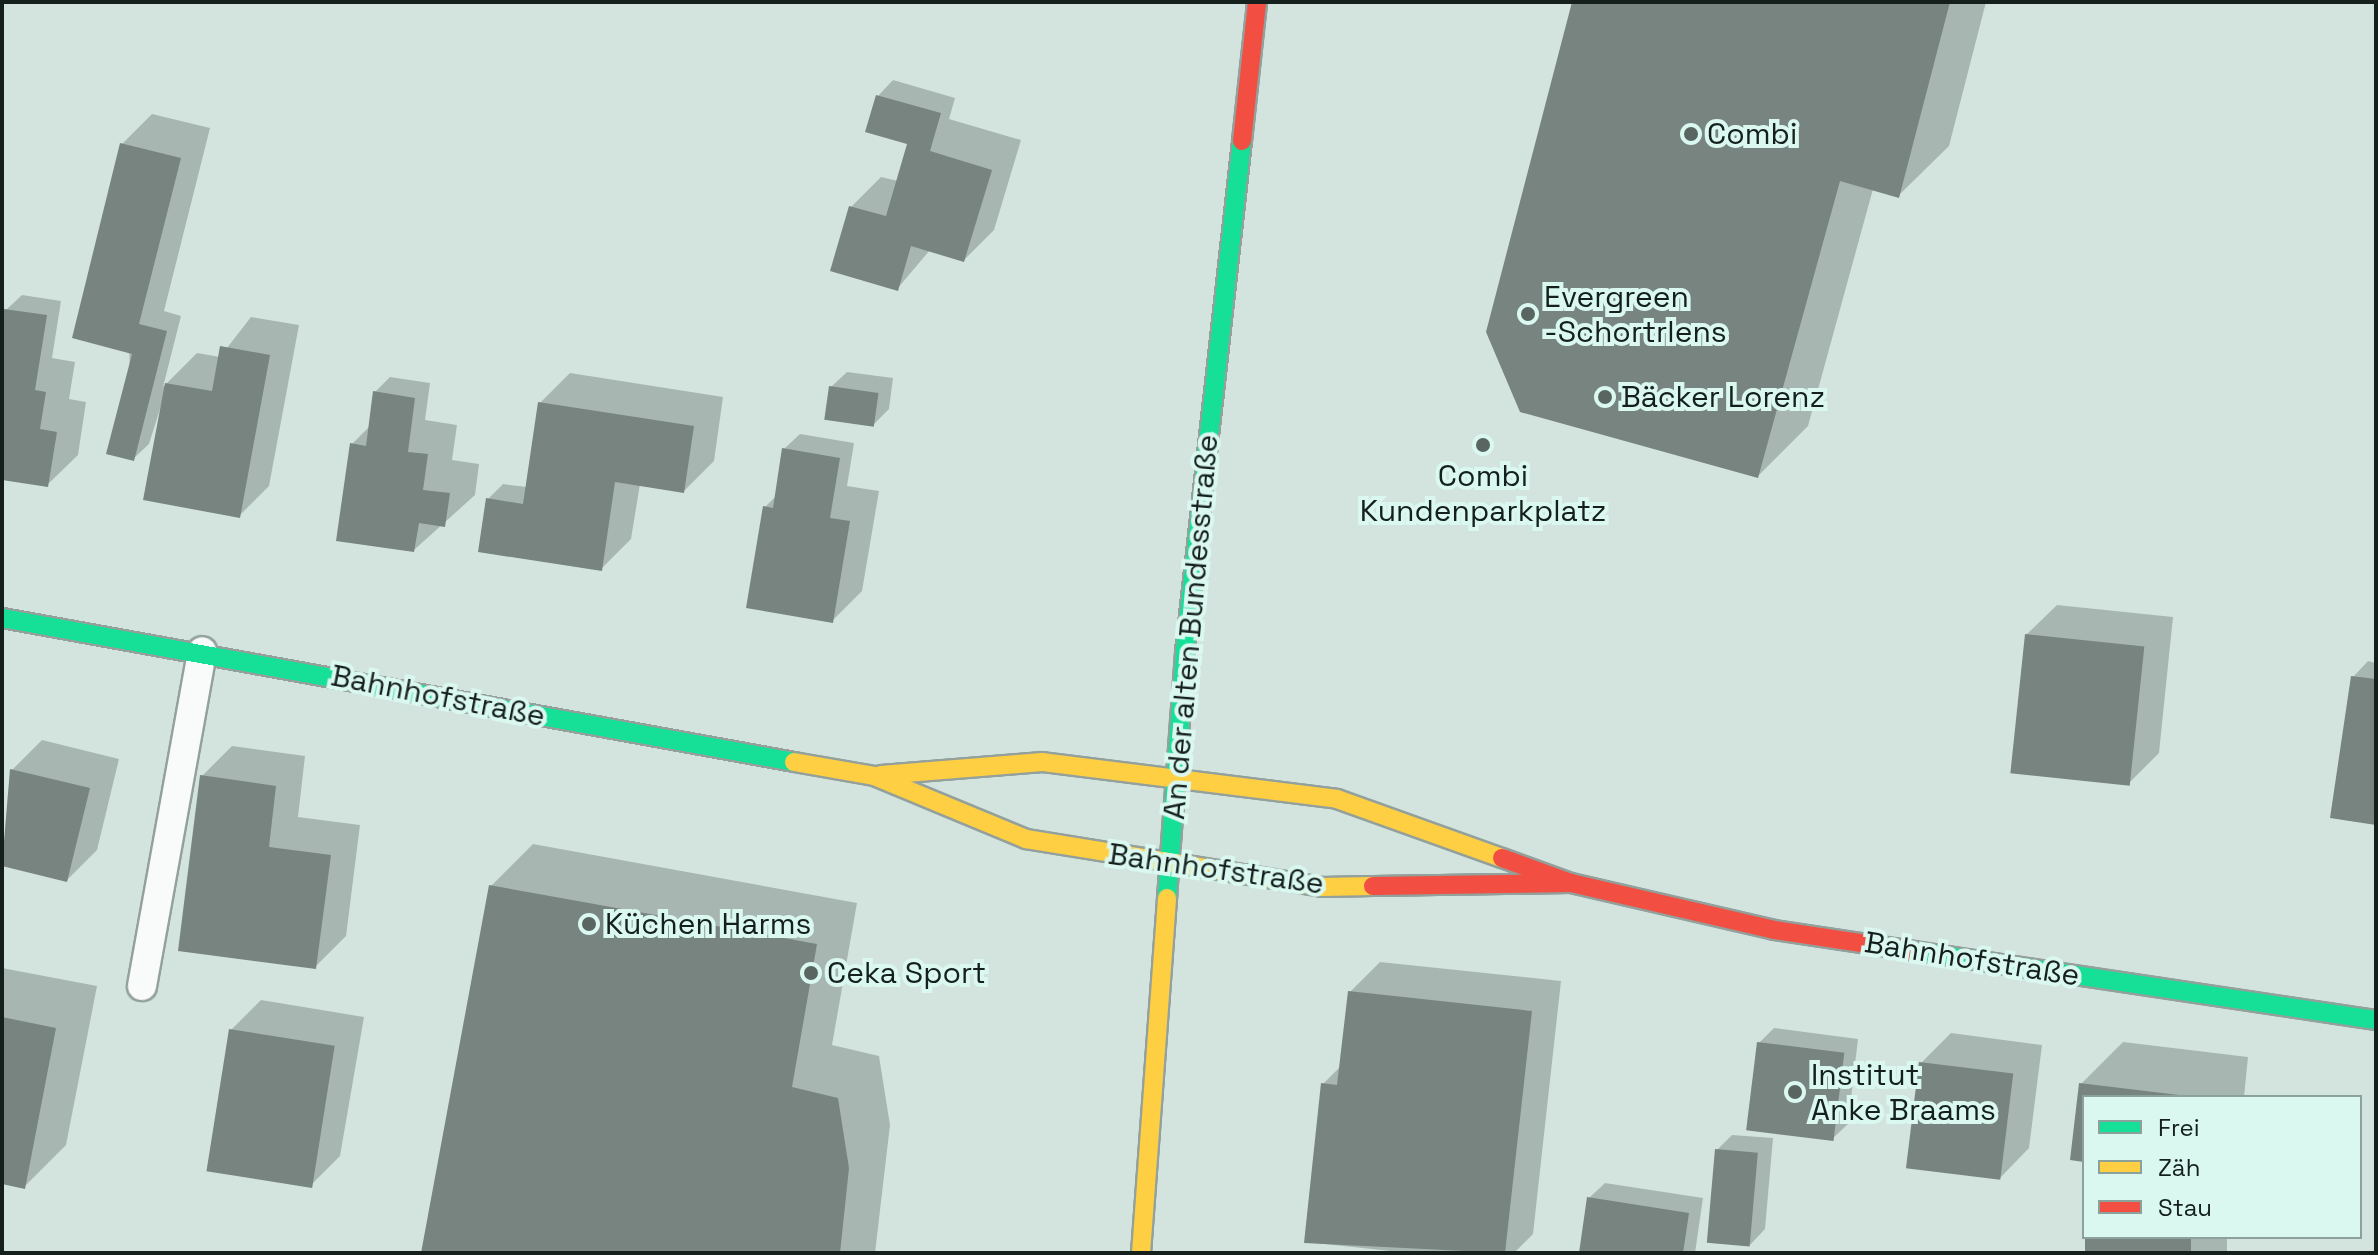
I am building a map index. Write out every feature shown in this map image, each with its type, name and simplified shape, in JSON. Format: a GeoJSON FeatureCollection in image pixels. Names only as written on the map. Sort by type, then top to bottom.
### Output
{"type":"FeatureCollection","features":[{"type":"Feature","properties":{"kind":"street","name":"An der alten Bundesstraße"},"geometry":{"type":"LineString","coordinates":[[1141,1253],[1176,776],[1257,2]]}},
{"type":"Feature","properties":{"kind":"street","name":"Bahnhofstraße"},"geometry":{"type":"LineString","coordinates":[[2,618],[202,651],[874,776],[1026,839],[1171,866],[1322,887],[1571,883]]}},
{"type":"Feature","properties":{"kind":"street","name":"Bahnhofstraße"},"geometry":{"type":"LineString","coordinates":[[874,776],[1042,762],[1176,776],[1337,799],[1571,883],[1774,930],[2376,1020]]}},
{"type":"Feature","properties":{"kind":"lane"},"geometry":{"type":"LineString","coordinates":[[142,986],[202,651]]}},
{"type":"Feature","properties":{"kind":"building"},"geometry":{"type":"Polygon","coordinates":[[[1572,2],[1950,2],[1899,198],[1840,181],[1758,478],[1520,412],[1486,332],[1572,2]]]}},
{"type":"Feature","properties":{"kind":"building"},"geometry":{"type":"Polygon","coordinates":[[[876,95],[941,113],[930,151],[992,170],[964,262],[911,246],[898,291],[830,271],[849,206],[886,216],[907,144],[865,132],[876,95]]]}},
{"type":"Feature","properties":{"kind":"building"},"geometry":{"type":"Polygon","coordinates":[[[120,143],[181,158],[139,324],[167,331],[134,461],[106,454],[132,354],[72,338],[120,143]]]}},
{"type":"Feature","properties":{"kind":"building"},"geometry":{"type":"Polygon","coordinates":[[[4,309],[47,315],[35,390],[46,392],[40,429],[57,432],[48,487],[2,480],[4,309]]]}},
{"type":"Feature","properties":{"kind":"building"},"geometry":{"type":"Polygon","coordinates":[[[220,346],[270,355],[240,518],[143,500],[165,383],[212,391],[220,346]]]}},
{"type":"Feature","properties":{"kind":"building"},"geometry":{"type":"Polygon","coordinates":[[[829,386],[879,393],[874,427],[824,420],[829,386]]]}},
{"type":"Feature","properties":{"kind":"building"},"geometry":{"type":"Polygon","coordinates":[[[373,391],[415,398],[408,452],[428,454],[423,490],[450,493],[445,527],[419,523],[414,552],[336,541],[350,443],[366,446],[373,391]]]}},
{"type":"Feature","properties":{"kind":"building"},"geometry":{"type":"Polygon","coordinates":[[[538,402],[694,426],[684,493],[615,482],[602,571],[478,552],[486,498],[523,504],[538,402]]]}},
{"type":"Feature","properties":{"kind":"building"},"geometry":{"type":"Polygon","coordinates":[[[782,448],[840,458],[830,518],[850,521],[833,623],[746,608],[763,506],[773,508],[782,448]]]}},
{"type":"Feature","properties":{"kind":"building"},"geometry":{"type":"Polygon","coordinates":[[[2025,634],[2144,647],[2130,786],[2010,773],[2025,634]]]}},
{"type":"Feature","properties":{"kind":"building"},"geometry":{"type":"Polygon","coordinates":[[[2351,676],[2376,679],[2376,825],[2330,818],[2351,676]]]}},
{"type":"Feature","properties":{"kind":"building"},"geometry":{"type":"Polygon","coordinates":[[[10,769],[90,788],[67,882],[2,866],[10,769]]]}},
{"type":"Feature","properties":{"kind":"building"},"geometry":{"type":"Polygon","coordinates":[[[200,775],[276,786],[269,847],[331,855],[316,969],[178,951],[200,775]]]}},
{"type":"Feature","properties":{"kind":"building"},"geometry":{"type":"Polygon","coordinates":[[[489,885],[817,944],[792,1087],[838,1098],[849,1168],[840,1253],[421,1253],[489,885]]]}},
{"type":"Feature","properties":{"kind":"building"},"geometry":{"type":"Polygon","coordinates":[[[1348,991],[1532,1011],[1505,1253],[1304,1243],[1321,1083],[1337,1085],[1348,991]]]}},
{"type":"Feature","properties":{"kind":"building"},"geometry":{"type":"Polygon","coordinates":[[[2,1017],[56,1028],[25,1189],[2,1184],[2,1017]]]}},
{"type":"Feature","properties":{"kind":"building"},"geometry":{"type":"Polygon","coordinates":[[[229,1029],[335,1046],[312,1188],[206,1171],[229,1029]]]}},
{"type":"Feature","properties":{"kind":"building","name":"Institut Anke Braams"},"geometry":{"type":"Polygon","coordinates":[[[1757,1042],[1844,1053],[1833,1141],[1746,1130],[1757,1042]]]}},
{"type":"Feature","properties":{"kind":"building"},"geometry":{"type":"Polygon","coordinates":[[[1919,1062],[2013,1074],[2000,1180],[1906,1168],[1919,1062]]]}},
{"type":"Feature","properties":{"kind":"building"},"geometry":{"type":"Polygon","coordinates":[[[2079,1083],[2179,1095],[2082,1095],[2082,1162],[2070,1160],[2079,1083]]]}},
{"type":"Feature","properties":{"kind":"building"},"geometry":{"type":"Polygon","coordinates":[[[1715,1149],[1758,1153],[1750,1246],[1707,1243],[1715,1149]]]}},
{"type":"Feature","properties":{"kind":"building"},"geometry":{"type":"Polygon","coordinates":[[[1587,1197],[1689,1213],[1683,1253],[1579,1253],[1587,1197]]]}},
{"type":"Feature","properties":{"kind":"building"},"geometry":{"type":"Polygon","coordinates":[[[2085,1239],[2191,1239],[2191,1253],[2085,1253],[2085,1239]]]}},
{"type":"Feature","properties":{"kind":"traffic: fast"},"geometry":{"type":"LineString","coordinates":[[1167,898],[1185,651],[1242,141]]}},
{"type":"Feature","properties":{"kind":"traffic: fast"},"geometry":{"type":"LineString","coordinates":[[2,618],[794,762]]}},
{"type":"Feature","properties":{"kind":"traffic: fast"},"geometry":{"type":"LineString","coordinates":[[1914,951],[2376,1020]]}},
{"type":"Feature","properties":{"kind":"traffic: slow"},"geometry":{"type":"LineString","coordinates":[[794,762],[874,776],[1026,839],[1322,887],[1373,886]]}},
{"type":"Feature","properties":{"kind":"traffic: slow"},"geometry":{"type":"LineString","coordinates":[[881,775],[1042,762],[1337,799],[1502,858]]}},
{"type":"Feature","properties":{"kind":"traffic: slow"},"geometry":{"type":"LineString","coordinates":[[1141,1253],[1167,898]]}},
{"type":"Feature","properties":{"kind":"traffic: jam"},"geometry":{"type":"LineString","coordinates":[[1242,141],[1257,2]]}},
{"type":"Feature","properties":{"kind":"traffic: jam"},"geometry":{"type":"LineString","coordinates":[[1502,858],[1571,883],[1774,930],[1914,951]]}},
{"type":"Feature","properties":{"kind":"traffic: jam"},"geometry":{"type":"LineString","coordinates":[[1373,886],[1571,883]]}},
{"type":"Feature","properties":{"kind":"place","name":"Combi"},"geometry":{"type":"Point","coordinates":[1691,134]}},
{"type":"Feature","properties":{"kind":"place","name":"Evergreen -Schortrlens"},"geometry":{"type":"Point","coordinates":[1528,314]}},
{"type":"Feature","properties":{"kind":"place","name":"Bäcker Lorenz"},"geometry":{"type":"Point","coordinates":[1605,397]}},
{"type":"Feature","properties":{"kind":"place","name":"Combi Kundenparkplatz"},"geometry":{"type":"Point","coordinates":[1483,445]}},
{"type":"Feature","properties":{"kind":"place","name":"Küchen Harms"},"geometry":{"type":"Point","coordinates":[589,924]}},
{"type":"Feature","properties":{"kind":"place","name":"Ceka Sport"},"geometry":{"type":"Point","coordinates":[811,973]}},
{"type":"Feature","properties":{"kind":"place","name":"Institut Anke Braams"},"geometry":{"type":"Point","coordinates":[1795,1092]}}]}
